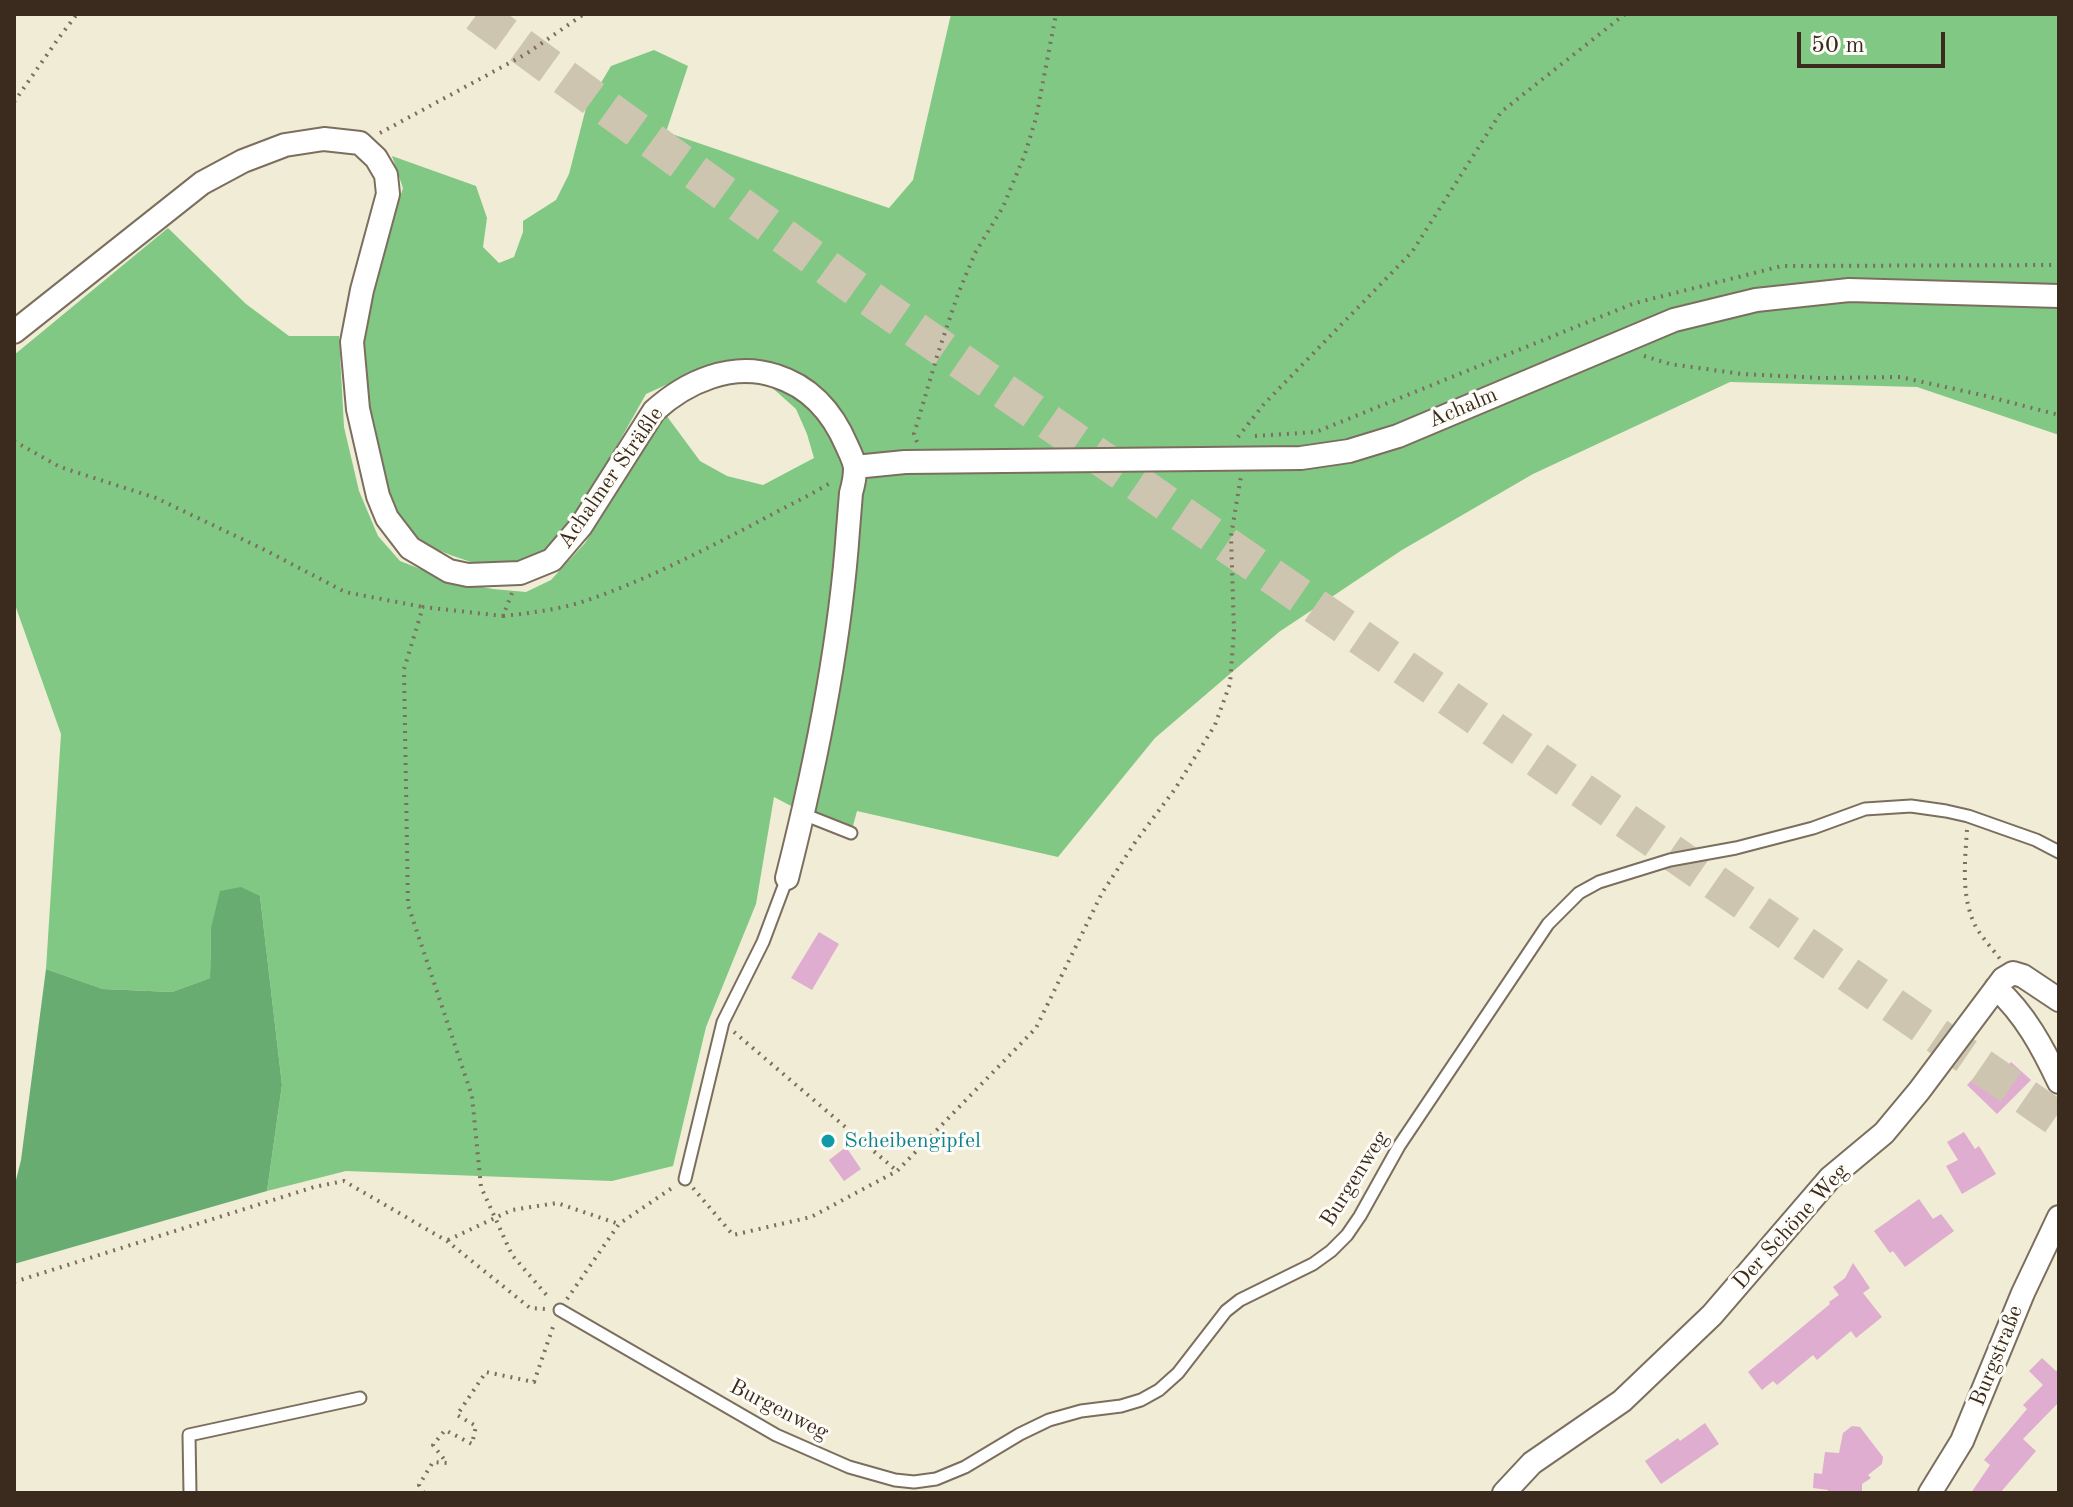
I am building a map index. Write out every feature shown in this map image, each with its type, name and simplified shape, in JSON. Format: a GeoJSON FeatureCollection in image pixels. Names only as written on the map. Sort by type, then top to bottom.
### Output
{"type":"FeatureCollection","features":[{"type":"Feature","properties":{"kind":"street"},"geometry":{"type":"LineString","coordinates":[[14,332],[202,183],[243,161],[285,145],[324,139],[360,143]]}},
{"type":"Feature","properties":{"kind":"street","name":"Achalmer Sträßle"},"geometry":{"type":"LineString","coordinates":[[360,143],[376,158],[386,175],[388,194],[362,290],[352,342],[358,409],[378,496],[387,518],[410,548],[449,571],[468,575],[520,573],[552,560],[581,526],[654,411],[685,387],[714,375],[748,370],[775,375],[799,385],[826,408],[843,437],[855,467]]}},
{"type":"Feature","properties":{"kind":"street","name":"Achalm"},"geometry":{"type":"LineString","coordinates":[[855,467],[905,462],[1301,458],[1349,451],[1398,436],[1674,320],[1756,300],[1849,290],[2059,296]]}},
{"type":"Feature","properties":{"kind":"street"},"geometry":{"type":"LineString","coordinates":[[787,878],[827,698],[845,577],[855,467]]}},
{"type":"Feature","properties":{"kind":"street"},"geometry":{"type":"LineString","coordinates":[[2059,1000],[2023,976],[2013,973],[1996,988],[2012,1002],[2044,1049],[2059,1082]]}},
{"type":"Feature","properties":{"kind":"street","name":"Der Schöne Weg"},"geometry":{"type":"LineString","coordinates":[[1504,1493],[1532,1463],[1622,1401],[1712,1315],[1830,1178],[1884,1133],[1996,988]]}},
{"type":"Feature","properties":{"kind":"street","name":"Burgstraße"},"geometry":{"type":"LineString","coordinates":[[1930,1493],[1962,1441],[2023,1293],[2059,1217]]}},
{"type":"Feature","properties":{"kind":"lane","name":"Burgenweg"},"geometry":{"type":"LineString","coordinates":[[560,1310],[776,1435],[874,1475],[914,1482],[936,1479],[965,1467],[1049,1420],[1081,1411],[1121,1406],[1159,1390],[1178,1373],[1226,1311],[1240,1300],[1313,1264],[1331,1251],[1360,1216],[1399,1146],[1548,924],[1579,893],[1599,882],[1670,860],[1736,848],[1813,828],[1865,809],[1911,806],[1968,816],[2036,840],[2059,852]]}},
{"type":"Feature","properties":{"kind":"lane"},"geometry":{"type":"LineString","coordinates":[[803,814],[851,833]]}},
{"type":"Feature","properties":{"kind":"lane"},"geometry":{"type":"LineString","coordinates":[[685,1179],[723,1022],[763,942],[787,878]]}},
{"type":"Feature","properties":{"kind":"lane"},"geometry":{"type":"LineString","coordinates":[[190,1493],[189,1435],[360,1398]]}},
{"type":"Feature","properties":{"kind":"path"},"geometry":{"type":"LineString","coordinates":[[14,102],[77,14]]}},
{"type":"Feature","properties":{"kind":"path"},"geometry":{"type":"LineString","coordinates":[[360,143],[526,54],[584,14]]}},
{"type":"Feature","properties":{"kind":"path"},"geometry":{"type":"LineString","coordinates":[[918,444],[914,434],[958,294],[975,253],[1003,207],[1025,154],[1036,118],[1056,14]]}},
{"type":"Feature","properties":{"kind":"path"},"geometry":{"type":"LineString","coordinates":[[1239,437],[1264,404],[1412,252],[1501,112],[1625,14]]}},
{"type":"Feature","properties":{"kind":"path"},"geometry":{"type":"LineString","coordinates":[[1619,344],[1634,353],[1670,364],[1742,374],[1822,378],[1900,377],[2059,415]]}},
{"type":"Feature","properties":{"kind":"path"},"geometry":{"type":"LineString","coordinates":[[14,441],[60,467],[156,498],[345,592],[423,607],[503,616],[582,602],[654,573],[798,502],[855,467]]}},
{"type":"Feature","properties":{"kind":"path"},"geometry":{"type":"LineString","coordinates":[[424,1493],[419,1485],[433,1462],[447,1463],[433,1445],[445,1430],[472,1444],[476,1426],[457,1415],[486,1372],[534,1382],[560,1310],[619,1224],[685,1179],[733,1235],[811,1217],[897,1171],[1036,1028],[1102,893],[1175,789],[1215,725],[1230,684],[1234,631],[1231,536],[1243,459]]}},
{"type":"Feature","properties":{"kind":"path"},"geometry":{"type":"LineString","coordinates":[[503,616],[520,573]]}},
{"type":"Feature","properties":{"kind":"path"},"geometry":{"type":"LineString","coordinates":[[423,607],[404,669],[408,905],[472,1096],[481,1187],[512,1255],[560,1310]]}},
{"type":"Feature","properties":{"kind":"path"},"geometry":{"type":"LineString","coordinates":[[1967,841],[1964,875],[1968,906],[1975,925],[2000,958]]}},
{"type":"Feature","properties":{"kind":"path"},"geometry":{"type":"LineString","coordinates":[[723,1022],[897,1171]]}},
{"type":"Feature","properties":{"kind":"path"},"geometry":{"type":"LineString","coordinates":[[14,1282],[314,1187],[344,1181],[447,1241],[530,1308],[560,1310]]}},
{"type":"Feature","properties":{"kind":"path"},"geometry":{"type":"LineString","coordinates":[[447,1241],[512,1210],[557,1203],[619,1224]]}},
{"type":"Feature","properties":{"kind":"green space"},"geometry":{"type":"Polygon","coordinates":[[[951,14],[2059,14],[2059,435],[1917,387],[1730,382],[1533,474],[1402,550],[1279,632],[1155,738],[1058,857],[857,811],[850,837],[774,797],[756,904],[706,1027],[673,1166],[612,1181],[346,1171],[267,1191],[282,1085],[260,896],[211,928],[210,978],[172,992],[103,989],[46,969],[61,734],[14,602],[14,355],[168,228],[246,304],[289,336],[339,336],[344,427],[359,491],[378,536],[400,561],[451,581],[526,592],[551,580],[585,543],[666,415],[700,461],[727,476],[763,485],[814,458],[807,434],[796,409],[768,384],[777,367],[750,359],[714,363],[646,394],[574,522],[550,556],[519,567],[486,567],[418,542],[395,517],[379,472],[360,346],[373,284],[403,188],[392,156],[476,186],[487,218],[483,247],[499,263],[514,257],[523,232],[523,221],[556,200],[569,174],[586,108],[611,66],[654,50],[688,66],[666,132],[889,208],[913,180],[951,14]]]}},
{"type":"Feature","properties":{"kind":"green space"},"geometry":{"type":"Polygon","coordinates":[[[241,887],[260,896],[282,1085],[267,1191],[14,1264],[14,1188],[21,1160],[46,969],[103,989],[172,992],[210,978],[211,928],[220,891],[241,887]]]}},
{"type":"Feature","properties":{"kind":"building"},"geometry":{"type":"Polygon","coordinates":[[[819,932],[839,944],[812,990],[791,978],[819,932]]]}},
{"type":"Feature","properties":{"kind":"building"},"geometry":{"type":"Polygon","coordinates":[[[2011,1062],[2031,1080],[1997,1114],[1967,1085],[1987,1064],[1999,1075],[2011,1062]]]}},
{"type":"Feature","properties":{"kind":"building"},"geometry":{"type":"Polygon","coordinates":[[[1964,1132],[1975,1149],[1979,1146],[1996,1174],[1962,1194],[1946,1166],[1958,1160],[1947,1142],[1964,1132]]]}},
{"type":"Feature","properties":{"kind":"building"},"geometry":{"type":"Polygon","coordinates":[[[846,1147],[861,1169],[844,1181],[829,1160],[846,1147]]]}},
{"type":"Feature","properties":{"kind":"building"},"geometry":{"type":"Polygon","coordinates":[[[1919,1199],[1933,1219],[1941,1214],[1954,1231],[1905,1267],[1874,1231],[1919,1199]]]}},
{"type":"Feature","properties":{"kind":"building"},"geometry":{"type":"Polygon","coordinates":[[[1853,1263],[1870,1288],[1863,1293],[1882,1317],[1856,1338],[1851,1331],[1817,1360],[1813,1355],[1777,1385],[1773,1381],[1762,1390],[1748,1372],[1839,1295],[1833,1287],[1845,1278],[1853,1263]]]}},
{"type":"Feature","properties":{"kind":"building"},"geometry":{"type":"Polygon","coordinates":[[[2042,1358],[2056,1371],[2059,1369],[2059,1402],[2023,1439],[2036,1451],[2000,1493],[1971,1493],[1990,1465],[1984,1460],[2027,1409],[2023,1405],[2043,1385],[2029,1371],[2042,1358]]]}},
{"type":"Feature","properties":{"kind":"building"},"geometry":{"type":"Polygon","coordinates":[[[1705,1423],[1719,1444],[1661,1484],[1645,1461],[1705,1423]]]}},
{"type":"Feature","properties":{"kind":"building"},"geometry":{"type":"Polygon","coordinates":[[[1852,1426],[1860,1427],[1883,1457],[1882,1464],[1868,1475],[1871,1478],[1862,1484],[1862,1492],[1827,1493],[1828,1490],[1813,1488],[1814,1473],[1822,1474],[1825,1452],[1839,1453],[1843,1433],[1852,1426]]]}},
{"type":"Feature","properties":{"kind":"tunnel"},"geometry":{"type":"LineString","coordinates":[[477,14],[862,293],[2059,1120]]}},
{"type":"Feature","properties":{"kind":"place","name":"Scheibengipfel"},"geometry":{"type":"Point","coordinates":[828,1141]}}]}
